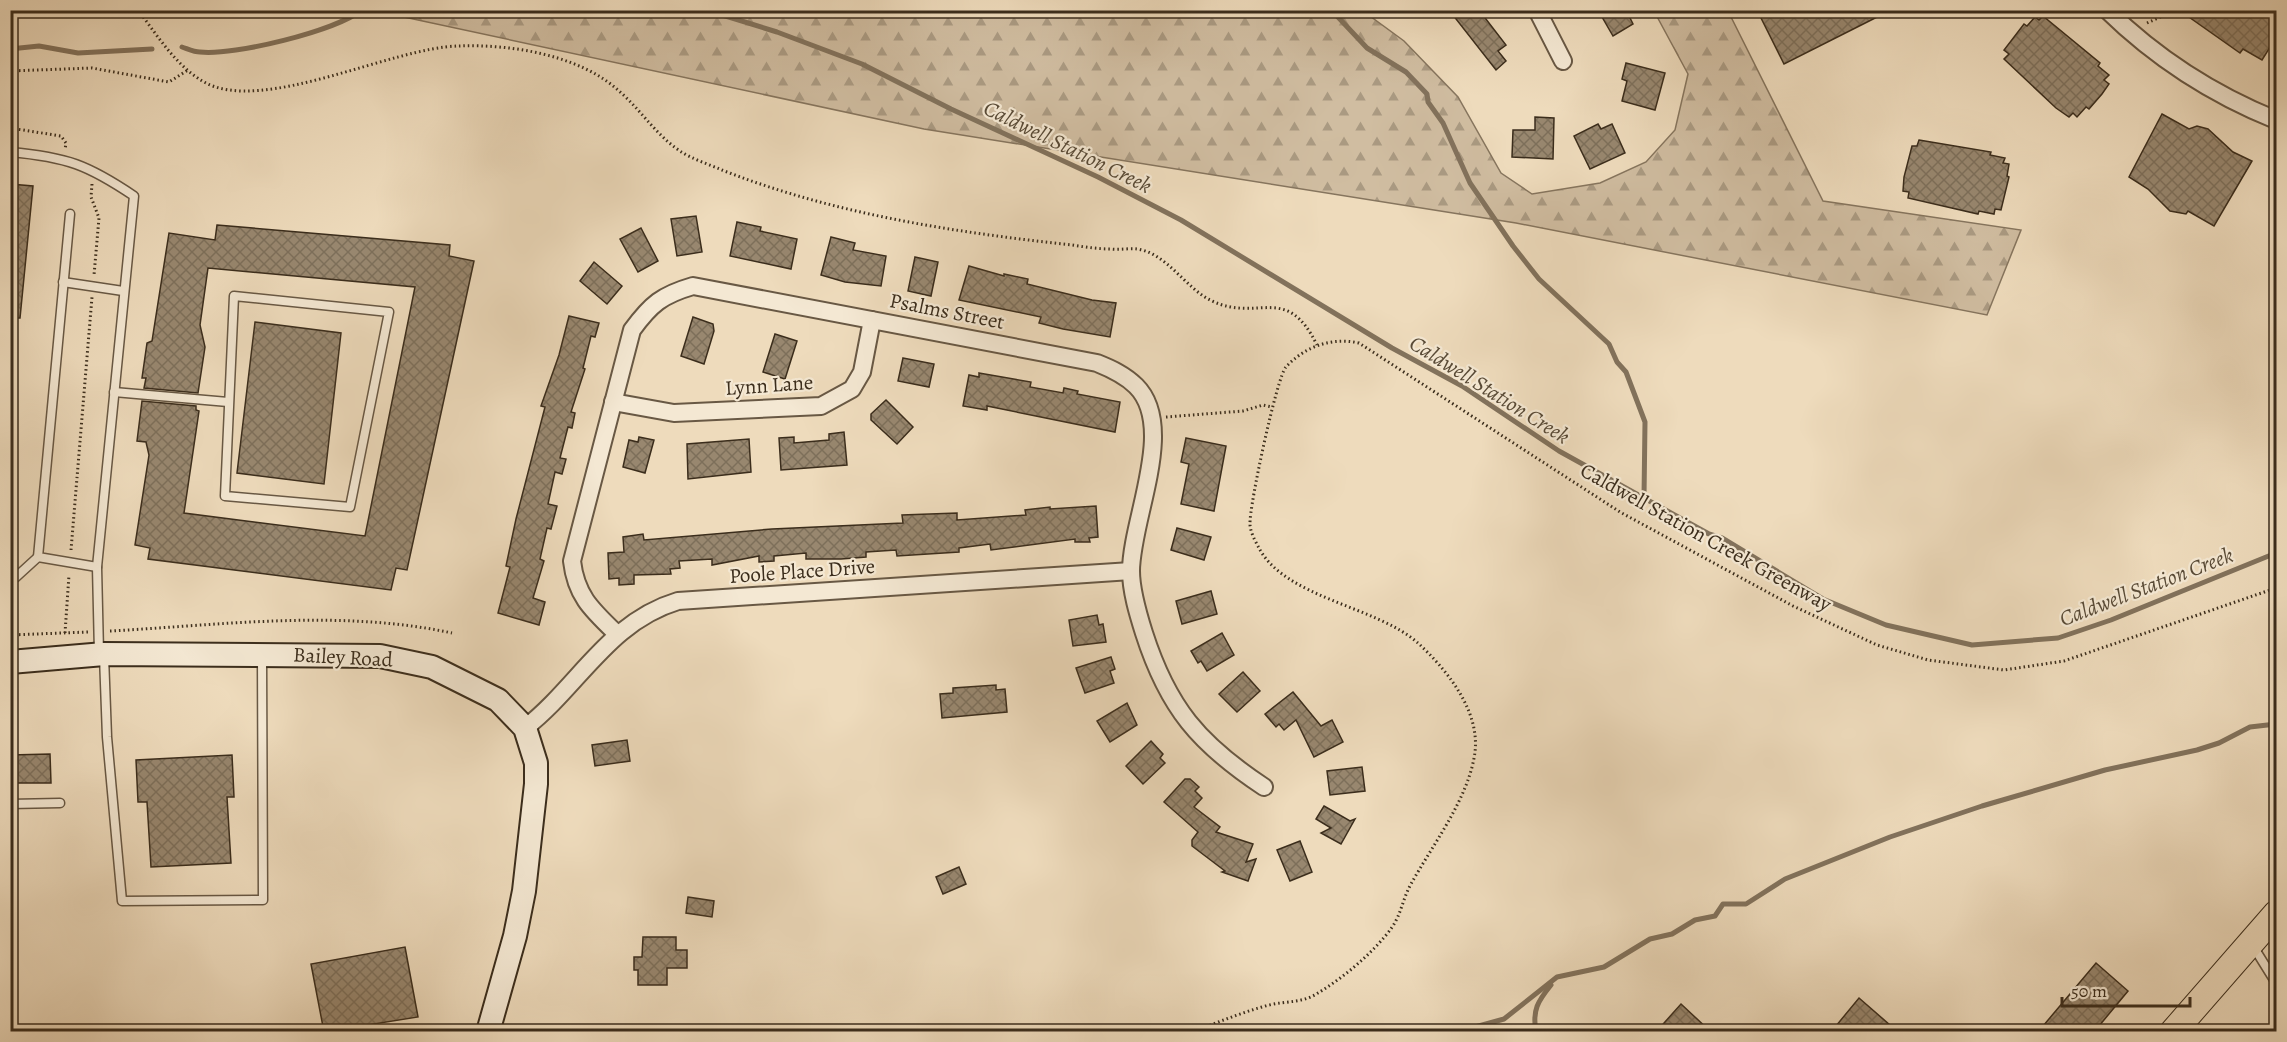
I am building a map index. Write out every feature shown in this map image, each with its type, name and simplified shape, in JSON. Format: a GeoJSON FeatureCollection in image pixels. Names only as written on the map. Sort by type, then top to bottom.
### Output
{"type":"FeatureCollection","features":[{"type":"Feature","properties":{"kind":"main road"},"geometry":{"type":"LineString","coordinates":[[2173,1032],[2277,914]]}},
{"type":"Feature","properties":{"kind":"street"},"geometry":{"type":"LineString","coordinates":[[1537,10],[1563,61]]}},
{"type":"Feature","properties":{"kind":"street"},"geometry":{"type":"LineString","coordinates":[[2107,10],[2152,51],[2186,73],[2277,120]]}},
{"type":"Feature","properties":{"kind":"street","name":"Psalms Street"},"geometry":{"type":"LineString","coordinates":[[617,633],[586,602],[574,580],[572,561],[632,330],[647,309],[668,294],[693,286],[1097,363],[1120,373],[1138,388],[1151,411],[1154,436],[1131,571],[1137,613],[1164,686],[1190,725],[1225,761],[1264,787]]}},
{"type":"Feature","properties":{"kind":"street","name":"Lynn Lane"},"geometry":{"type":"LineString","coordinates":[[614,402],[674,413],[821,406],[852,389],[862,372],[872,320]]}},
{"type":"Feature","properties":{"kind":"street","name":"Poole Place Drive"},"geometry":{"type":"LineString","coordinates":[[525,728],[544,713],[617,633],[657,608],[678,601],[1131,571]]}},
{"type":"Feature","properties":{"kind":"street","name":"Bailey Road"},"geometry":{"type":"LineString","coordinates":[[10,662],[101,654],[380,656],[432,667],[498,700],[525,728],[536,763],[524,891],[488,1032]]}},
{"type":"Feature","properties":{"kind":"lane"},"geometry":{"type":"LineString","coordinates":[[10,152],[63,159],[96,171],[134,196],[98,567],[101,654],[122,901],[263,900],[262,654]]}},
{"type":"Feature","properties":{"kind":"lane"},"geometry":{"type":"LineString","coordinates":[[10,578],[15,578],[38,558],[70,214]]}},
{"type":"Feature","properties":{"kind":"lane"},"geometry":{"type":"LineString","coordinates":[[63,282],[123,291]]}},
{"type":"Feature","properties":{"kind":"lane"},"geometry":{"type":"LineString","coordinates":[[234,297],[389,312],[350,507],[225,496],[228,402],[234,297]]}},
{"type":"Feature","properties":{"kind":"lane"},"geometry":{"type":"LineString","coordinates":[[114,392],[228,402]]}},
{"type":"Feature","properties":{"kind":"lane"},"geometry":{"type":"LineString","coordinates":[[38,558],[98,567]]}},
{"type":"Feature","properties":{"kind":"lane"},"geometry":{"type":"LineString","coordinates":[[10,804],[60,803]]}},
{"type":"Feature","properties":{"kind":"lane"},"geometry":{"type":"LineString","coordinates":[[2252,943],[2277,982]]}},
{"type":"Feature","properties":{"kind":"path"},"geometry":{"type":"LineString","coordinates":[[138,10],[188,70],[216,87],[245,91],[287,85],[352,71],[422,50],[451,46],[497,47],[561,60],[586,69],[606,81],[682,152],[751,181],[883,219],[1022,240],[1147,251],[1214,302],[1243,308],[1285,309],[1297,315],[1317,345]]}},
{"type":"Feature","properties":{"kind":"path"},"geometry":{"type":"LineString","coordinates":[[2128,31],[2176,10]]}},
{"type":"Feature","properties":{"kind":"path"},"geometry":{"type":"LineString","coordinates":[[10,71],[92,68],[169,81],[188,70]]}},
{"type":"Feature","properties":{"kind":"path"},"geometry":{"type":"LineString","coordinates":[[10,128],[61,136],[66,143],[63,159]]}},
{"type":"Feature","properties":{"kind":"path"},"geometry":{"type":"LineString","coordinates":[[64,633],[99,218],[93,207],[91,188],[96,171]]}},
{"type":"Feature","properties":{"kind":"path","name":"Caldwell Station Creek Greenway"},"geometry":{"type":"LineString","coordinates":[[1192,1032],[1240,1013],[1312,997],[1353,969],[1387,934],[1401,914],[1409,887],[1461,797],[1475,752],[1468,711],[1439,664],[1414,640],[1358,610],[1303,586],[1271,566],[1259,549],[1249,526],[1254,487],[1272,407],[1284,368],[1317,345],[1344,340],[1359,343],[1620,512],[1793,606],[1877,645],[1928,660],[2004,670],[2064,661],[2277,588]]}},
{"type":"Feature","properties":{"kind":"path"},"geometry":{"type":"LineString","coordinates":[[1152,418],[1243,411],[1263,405],[1272,407]]}},
{"type":"Feature","properties":{"kind":"path"},"geometry":{"type":"LineString","coordinates":[[119,630],[332,621],[391,623],[452,633]]}},
{"type":"Feature","properties":{"kind":"path"},"geometry":{"type":"LineString","coordinates":[[10,635],[81,632]]}},
{"type":"Feature","properties":{"kind":"green space"},"geometry":{"type":"Polygon","coordinates":[[[376,11],[1363,11],[1404,41],[1458,97],[1501,173],[1532,194],[1600,183],[1646,162],[1675,130],[1688,74],[1654,11],[1728,11],[1823,201],[2021,230],[1987,315],[1516,223],[924,129],[376,11]]]}},
{"type":"Feature","properties":{"kind":"building"},"geometry":{"type":"Polygon","coordinates":[[[1449,10],[1479,10],[1506,45],[1498,51],[1506,61],[1496,70],[1449,10]]]}},
{"type":"Feature","properties":{"kind":"building"},"geometry":{"type":"Polygon","coordinates":[[[1598,10],[1626,10],[1633,24],[1613,36],[1598,10]]]}},
{"type":"Feature","properties":{"kind":"building"},"geometry":{"type":"Polygon","coordinates":[[[1757,10],[1891,10],[1784,64],[1757,10]]]}},
{"type":"Feature","properties":{"kind":"building"},"geometry":{"type":"Polygon","coordinates":[[[2179,10],[2277,10],[2277,36],[2262,60],[2243,49],[2240,53],[2179,10]]]}},
{"type":"Feature","properties":{"kind":"building"},"geometry":{"type":"Polygon","coordinates":[[[2043,16],[2100,63],[2098,66],[2109,75],[2104,80],[2109,84],[2102,94],[2089,109],[2086,107],[2077,117],[2073,113],[2069,117],[2056,108],[2004,59],[2009,54],[2004,50],[2024,24],[2027,26],[2035,17],[2039,20],[2043,16]]]}},
{"type":"Feature","properties":{"kind":"building"},"geometry":{"type":"Polygon","coordinates":[[[1626,63],[1665,73],[1655,110],[1622,101],[1627,81],[1622,79],[1626,63]]]}},
{"type":"Feature","properties":{"kind":"building"},"geometry":{"type":"Polygon","coordinates":[[[2162,114],[2189,129],[2197,126],[2208,129],[2233,152],[2252,161],[2214,226],[2188,211],[2186,214],[2170,211],[2148,189],[2129,177],[2162,114]]]}},
{"type":"Feature","properties":{"kind":"building"},"geometry":{"type":"Polygon","coordinates":[[[1535,117],[1554,118],[1553,159],[1512,157],[1513,130],[1535,130],[1535,117]]]}},
{"type":"Feature","properties":{"kind":"building"},"geometry":{"type":"Polygon","coordinates":[[[1598,124],[1601,129],[1612,124],[1625,153],[1590,169],[1574,136],[1598,124]]]}},
{"type":"Feature","properties":{"kind":"building"},"geometry":{"type":"Polygon","coordinates":[[[1919,140],[1991,152],[1990,155],[2005,158],[2003,163],[2009,164],[2007,176],[2009,177],[2001,210],[1995,209],[1994,214],[1979,211],[1978,214],[1908,198],[1909,192],[1903,191],[1904,177],[1912,146],[1917,146],[1919,140]]]}},
{"type":"Feature","properties":{"kind":"building"},"geometry":{"type":"Polygon","coordinates":[[[10,184],[33,186],[20,318],[10,318],[10,184]]]}},
{"type":"Feature","properties":{"kind":"building"},"geometry":{"type":"Polygon","coordinates":[[[696,216],[702,252],[677,256],[671,219],[696,216]]]}},
{"type":"Feature","properties":{"kind":"building"},"geometry":{"type":"Polygon","coordinates":[[[737,222],[761,227],[760,231],[797,239],[791,269],[730,256],[737,222]]]}},
{"type":"Feature","properties":{"kind":"building"},"geometry":{"type":"Polygon","coordinates":[[[217,225],[450,245],[449,256],[474,261],[407,570],[396,568],[391,590],[148,559],[150,548],[135,545],[149,455],[146,442],[137,441],[142,401],[196,406],[196,410],[199,411],[184,513],[365,536],[415,287],[208,268],[200,325],[205,347],[198,393],[144,388],[146,378],[142,378],[147,343],[152,341],[169,233],[215,240],[217,225]]]}},
{"type":"Feature","properties":{"kind":"building"},"geometry":{"type":"Polygon","coordinates":[[[641,228],[658,261],[638,272],[620,239],[641,228]]]}},
{"type":"Feature","properties":{"kind":"building"},"geometry":{"type":"Polygon","coordinates":[[[831,237],[855,243],[853,250],[886,256],[881,286],[845,282],[821,275],[831,237]]]}},
{"type":"Feature","properties":{"kind":"building"},"geometry":{"type":"Polygon","coordinates":[[[915,257],[938,262],[931,296],[908,291],[915,257]]]}},
{"type":"Feature","properties":{"kind":"building"},"geometry":{"type":"Polygon","coordinates":[[[594,262],[622,286],[607,304],[580,281],[594,262]]]}},
{"type":"Feature","properties":{"kind":"building"},"geometry":{"type":"Polygon","coordinates":[[[969,266],[1004,276],[1004,274],[1028,279],[1027,284],[1092,300],[1116,303],[1110,337],[1063,329],[1039,323],[1041,317],[959,300],[969,266]]]}},
{"type":"Feature","properties":{"kind":"building"},"geometry":{"type":"Polygon","coordinates":[[[569,316],[599,323],[595,337],[591,336],[583,368],[585,369],[571,412],[575,413],[572,428],[568,427],[560,458],[566,459],[562,474],[555,472],[548,504],[557,506],[551,529],[547,528],[540,559],[544,561],[533,598],[545,602],[539,625],[498,613],[510,567],[506,566],[516,519],[545,407],[541,406],[559,355],[569,316]]]}},
{"type":"Feature","properties":{"kind":"building"},"geometry":{"type":"Polygon","coordinates":[[[693,317],[713,324],[714,331],[704,364],[681,356],[693,317]]]}},
{"type":"Feature","properties":{"kind":"building"},"geometry":{"type":"Polygon","coordinates":[[[255,322],[341,333],[324,484],[237,473],[255,322]]]}},
{"type":"Feature","properties":{"kind":"building"},"geometry":{"type":"Polygon","coordinates":[[[775,334],[797,341],[785,379],[763,372],[775,334]]]}},
{"type":"Feature","properties":{"kind":"building"},"geometry":{"type":"Polygon","coordinates":[[[903,358],[934,364],[929,387],[898,381],[903,358]]]}},
{"type":"Feature","properties":{"kind":"building"},"geometry":{"type":"Polygon","coordinates":[[[979,373],[1031,382],[1030,387],[1063,393],[1064,388],[1078,391],[1077,394],[1120,402],[1115,432],[987,406],[987,410],[963,406],[969,375],[979,377],[979,373]]]}},
{"type":"Feature","properties":{"kind":"building"},"geometry":{"type":"Polygon","coordinates":[[[886,400],[913,427],[897,444],[871,420],[871,414],[886,400]]]}},
{"type":"Feature","properties":{"kind":"building"},"geometry":{"type":"Polygon","coordinates":[[[844,432],[847,465],[781,470],[779,438],[794,437],[794,443],[829,440],[829,434],[844,432]]]}},
{"type":"Feature","properties":{"kind":"building"},"geometry":{"type":"Polygon","coordinates":[[[639,437],[654,440],[645,473],[623,467],[629,440],[638,442],[639,437]]]}},
{"type":"Feature","properties":{"kind":"building"},"geometry":{"type":"Polygon","coordinates":[[[1186,438],[1226,446],[1214,511],[1181,504],[1189,464],[1181,462],[1186,438]]]}},
{"type":"Feature","properties":{"kind":"building"},"geometry":{"type":"Polygon","coordinates":[[[749,439],[751,472],[688,479],[687,444],[749,439]]]}},
{"type":"Feature","properties":{"kind":"building"},"geometry":{"type":"Polygon","coordinates":[[[1096,506],[1098,537],[1089,538],[1090,542],[1075,542],[1075,539],[991,550],[990,544],[959,548],[959,552],[897,556],[896,550],[866,552],[866,557],[841,559],[806,559],[806,553],[774,556],[774,561],[759,562],[759,556],[712,565],[712,559],[679,561],[680,568],[670,569],[671,574],[634,575],[634,584],[619,585],[619,578],[609,579],[608,553],[624,552],[623,537],[643,534],[644,540],[772,529],[903,523],[902,515],[957,513],[957,520],[1026,515],[1025,510],[1050,507],[1050,509],[1096,506]]]}},
{"type":"Feature","properties":{"kind":"building"},"geometry":{"type":"Polygon","coordinates":[[[1177,528],[1211,537],[1204,560],[1171,550],[1177,528]]]}},
{"type":"Feature","properties":{"kind":"building"},"geometry":{"type":"Polygon","coordinates":[[[1211,591],[1217,614],[1182,624],[1176,601],[1211,591]]]}},
{"type":"Feature","properties":{"kind":"building"},"geometry":{"type":"Polygon","coordinates":[[[1097,615],[1099,625],[1103,624],[1106,642],[1073,646],[1069,620],[1097,615]]]}},
{"type":"Feature","properties":{"kind":"building"},"geometry":{"type":"Polygon","coordinates":[[[1222,633],[1234,655],[1207,671],[1201,661],[1198,663],[1191,651],[1222,633]]]}},
{"type":"Feature","properties":{"kind":"building"},"geometry":{"type":"Polygon","coordinates":[[[1111,657],[1115,669],[1110,671],[1114,683],[1085,693],[1076,668],[1111,657]]]}},
{"type":"Feature","properties":{"kind":"building"},"geometry":{"type":"Polygon","coordinates":[[[1243,672],[1260,691],[1237,712],[1219,694],[1243,672]]]}},
{"type":"Feature","properties":{"kind":"building"},"geometry":{"type":"Polygon","coordinates":[[[996,685],[996,690],[1005,689],[1007,712],[942,718],[940,694],[953,693],[953,688],[996,685]]]}},
{"type":"Feature","properties":{"kind":"building"},"geometry":{"type":"Polygon","coordinates":[[[1293,692],[1321,726],[1332,720],[1343,742],[1314,757],[1296,720],[1284,730],[1279,724],[1276,727],[1265,714],[1293,692]]]}},
{"type":"Feature","properties":{"kind":"building"},"geometry":{"type":"Polygon","coordinates":[[[1127,703],[1137,725],[1110,742],[1097,721],[1127,703]]]}},
{"type":"Feature","properties":{"kind":"building"},"geometry":{"type":"Polygon","coordinates":[[[627,740],[630,761],[595,766],[592,745],[627,740]]]}},
{"type":"Feature","properties":{"kind":"building"},"geometry":{"type":"Polygon","coordinates":[[[1151,741],[1163,754],[1160,758],[1165,763],[1143,784],[1126,766],[1151,741]]]}},
{"type":"Feature","properties":{"kind":"building"},"geometry":{"type":"Polygon","coordinates":[[[50,754],[51,783],[10,783],[10,755],[50,754]]]}},
{"type":"Feature","properties":{"kind":"building"},"geometry":{"type":"Polygon","coordinates":[[[232,755],[234,797],[227,797],[231,863],[151,867],[147,802],[138,802],[136,760],[232,755]]]}},
{"type":"Feature","properties":{"kind":"building"},"geometry":{"type":"Polygon","coordinates":[[[1362,767],[1365,791],[1330,795],[1327,771],[1362,767]]]}},
{"type":"Feature","properties":{"kind":"building"},"geometry":{"type":"Polygon","coordinates":[[[1185,779],[1190,779],[1199,787],[1195,791],[1202,798],[1194,807],[1220,827],[1216,832],[1253,844],[1246,862],[1256,859],[1248,881],[1222,872],[1225,871],[1192,846],[1192,840],[1198,832],[1164,802],[1185,779]]]}},
{"type":"Feature","properties":{"kind":"building"},"geometry":{"type":"Polygon","coordinates":[[[1324,806],[1350,821],[1355,819],[1341,844],[1321,833],[1331,828],[1316,819],[1324,806]]]}},
{"type":"Feature","properties":{"kind":"building"},"geometry":{"type":"Polygon","coordinates":[[[1300,841],[1312,872],[1290,881],[1277,850],[1300,841]]]}},
{"type":"Feature","properties":{"kind":"building"},"geometry":{"type":"Polygon","coordinates":[[[959,867],[966,884],[943,894],[936,877],[959,867]]]}},
{"type":"Feature","properties":{"kind":"building"},"geometry":{"type":"Polygon","coordinates":[[[688,897],[714,901],[712,917],[686,913],[688,897]]]}},
{"type":"Feature","properties":{"kind":"building"},"geometry":{"type":"Polygon","coordinates":[[[643,937],[676,937],[676,950],[687,950],[687,968],[667,968],[667,985],[638,985],[638,970],[634,970],[634,957],[642,957],[643,937]]]}},
{"type":"Feature","properties":{"kind":"building"},"geometry":{"type":"Polygon","coordinates":[[[405,947],[418,1017],[324,1032],[311,964],[405,947]]]}},
{"type":"Feature","properties":{"kind":"building"},"geometry":{"type":"Polygon","coordinates":[[[2096,963],[2128,991],[2094,1032],[2038,1032],[2096,963]]]}},
{"type":"Feature","properties":{"kind":"building"},"geometry":{"type":"Polygon","coordinates":[[[1859,998],[1898,1032],[1831,1032],[1859,998]]]}},
{"type":"Feature","properties":{"kind":"building"},"geometry":{"type":"Polygon","coordinates":[[[1681,1004],[1711,1032],[1656,1032],[1681,1004]]]}},
{"type":"Feature","properties":{"kind":"waterway","name":"Caldwell Station Creek"},"geometry":{"type":"LineString","coordinates":[[182,47],[198,52],[216,52],[259,46],[308,34],[349,18],[362,10]]}},
{"type":"Feature","properties":{"kind":"waterway","name":"Caldwell Station Creek"},"geometry":{"type":"LineString","coordinates":[[706,10],[777,32],[862,64],[951,109],[1098,177],[1181,220],[1392,348],[1462,386],[1559,451],[1709,534],[1722,538],[1823,599],[1886,625],[1972,645],[2058,638],[2111,620],[2276,553]]}},
{"type":"Feature","properties":{"kind":"waterway"},"geometry":{"type":"LineString","coordinates":[[1335,10],[1337,16],[1367,48],[1406,72],[1427,94],[1428,102],[1443,123],[1470,183],[1513,246],[1539,279],[1609,344],[1617,362],[1626,372],[1645,422],[1644,497]]}},
{"type":"Feature","properties":{"kind":"waterway","name":"Caldwell Station Creek"},"geometry":{"type":"LineString","coordinates":[[10,49],[39,46],[78,53],[152,49]]}},
{"type":"Feature","properties":{"kind":"waterway"},"geometry":{"type":"LineString","coordinates":[[1457,1032],[1504,1019],[1557,977],[1604,967],[1650,939],[1672,934],[1695,920],[1715,916],[1723,904],[1746,904],[1785,879],[1890,837],[1982,806],[2105,770],[2197,750],[2219,743],[2250,727],[2276,724]]}},
{"type":"Feature","properties":{"kind":"waterway"},"geometry":{"type":"LineString","coordinates":[[1536,1032],[1537,1006],[1551,985]]}}]}
